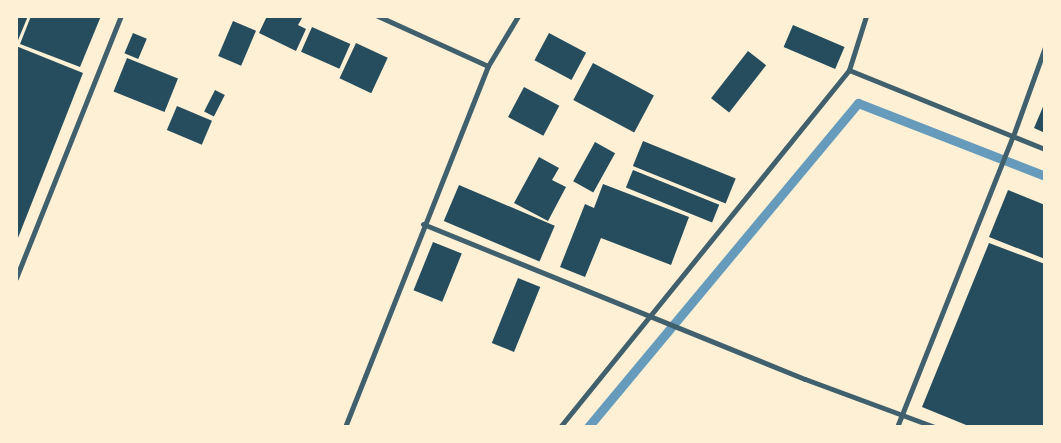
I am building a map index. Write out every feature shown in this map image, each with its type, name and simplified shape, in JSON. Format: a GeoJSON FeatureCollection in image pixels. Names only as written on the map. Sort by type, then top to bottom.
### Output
{"type":"FeatureCollection","features":[{"type":"Feature","properties":{"kind":"street"},"geometry":{"type":"LineString","coordinates":[[16,278],[121,16]]}},
{"type":"Feature","properties":{"kind":"street"},"geometry":{"type":"LineString","coordinates":[[378,16],[488,66]]}},
{"type":"Feature","properties":{"kind":"street"},"geometry":{"type":"LineString","coordinates":[[345,427],[423,224],[488,66],[518,16]]}},
{"type":"Feature","properties":{"kind":"street"},"geometry":{"type":"LineString","coordinates":[[560,427],[652,316],[849,70],[866,16]]}},
{"type":"Feature","properties":{"kind":"street"},"geometry":{"type":"LineString","coordinates":[[897,427],[1013,136],[1045,47]]}},
{"type":"Feature","properties":{"kind":"street"},"geometry":{"type":"LineString","coordinates":[[849,70],[1045,148]]}},
{"type":"Feature","properties":{"kind":"street"},"geometry":{"type":"LineString","coordinates":[[423,224],[805,379],[935,427]]}},
{"type":"Feature","properties":{"kind":"building"},"geometry":{"type":"Polygon","coordinates":[[[16,16],[28,16],[16,45],[16,16]]]}},
{"type":"Feature","properties":{"kind":"building"},"geometry":{"type":"Polygon","coordinates":[[[31,16],[101,16],[80,67],[20,44],[31,16]]]}},
{"type":"Feature","properties":{"kind":"building"},"geometry":{"type":"Polygon","coordinates":[[[267,16],[302,18],[298,25],[306,29],[296,51],[259,33],[267,16]]]}},
{"type":"Feature","properties":{"kind":"building"},"geometry":{"type":"Polygon","coordinates":[[[233,21],[256,31],[241,66],[218,56],[233,21]]]}},
{"type":"Feature","properties":{"kind":"building"},"geometry":{"type":"Polygon","coordinates":[[[793,25],[845,47],[835,69],[784,47],[793,25]]]}},
{"type":"Feature","properties":{"kind":"building"},"geometry":{"type":"Polygon","coordinates":[[[312,27],[350,44],[339,69],[301,52],[312,27]]]}},
{"type":"Feature","properties":{"kind":"building"},"geometry":{"type":"Polygon","coordinates":[[[133,33],[147,39],[138,59],[124,53],[133,33]]]}},
{"type":"Feature","properties":{"kind":"building"},"geometry":{"type":"Polygon","coordinates":[[[549,33],[586,53],[572,80],[534,60],[549,33]]]}},
{"type":"Feature","properties":{"kind":"building"},"geometry":{"type":"Polygon","coordinates":[[[356,43],[388,58],[371,93],[340,78],[356,43]]]}},
{"type":"Feature","properties":{"kind":"building"},"geometry":{"type":"Polygon","coordinates":[[[16,46],[83,73],[16,243],[16,46]]]}},
{"type":"Feature","properties":{"kind":"building"},"geometry":{"type":"Polygon","coordinates":[[[748,51],[766,65],[729,112],[711,98],[748,51]]]}},
{"type":"Feature","properties":{"kind":"building"},"geometry":{"type":"Polygon","coordinates":[[[127,58],[178,79],[165,112],[114,91],[127,58]]]}},
{"type":"Feature","properties":{"kind":"building"},"geometry":{"type":"Polygon","coordinates":[[[593,63],[654,95],[634,132],[573,100],[593,63]]]}},
{"type":"Feature","properties":{"kind":"building"},"geometry":{"type":"Polygon","coordinates":[[[524,87],[559,106],[543,136],[508,117],[524,87]]]}},
{"type":"Feature","properties":{"kind":"building"},"geometry":{"type":"Polygon","coordinates":[[[215,90],[225,95],[214,116],[204,111],[215,90]]]}},
{"type":"Feature","properties":{"kind":"building"},"geometry":{"type":"Polygon","coordinates":[[[1045,102],[1045,133],[1034,128],[1045,102]]]}},
{"type":"Feature","properties":{"kind":"building"},"geometry":{"type":"Polygon","coordinates":[[[177,106],[212,121],[202,145],[167,130],[177,106]]]}},
{"type":"Feature","properties":{"kind":"building"},"geometry":{"type":"Polygon","coordinates":[[[643,141],[736,178],[726,203],[633,166],[643,141]]]}},
{"type":"Feature","properties":{"kind":"building"},"geometry":{"type":"Polygon","coordinates":[[[595,142],[615,153],[593,193],[573,181],[595,142]]]}},
{"type":"Feature","properties":{"kind":"building"},"geometry":{"type":"Polygon","coordinates":[[[539,157],[559,168],[552,180],[566,187],[548,221],[514,203],[539,157]]]}},
{"type":"Feature","properties":{"kind":"building"},"geometry":{"type":"Polygon","coordinates":[[[633,170],[719,205],[712,222],[626,188],[633,170]]]}},
{"type":"Feature","properties":{"kind":"building"},"geometry":{"type":"Polygon","coordinates":[[[603,184],[689,217],[671,265],[601,238],[585,277],[560,267],[585,204],[594,208],[603,184]]]}},
{"type":"Feature","properties":{"kind":"building"},"geometry":{"type":"Polygon","coordinates":[[[459,185],[555,226],[539,262],[444,221],[459,185]]]}},
{"type":"Feature","properties":{"kind":"building"},"geometry":{"type":"Polygon","coordinates":[[[1008,190],[1045,205],[1045,259],[989,237],[1008,190]]]}},
{"type":"Feature","properties":{"kind":"building"},"geometry":{"type":"Polygon","coordinates":[[[433,242],[462,254],[442,302],[414,290],[433,242]]]}},
{"type":"Feature","properties":{"kind":"building"},"geometry":{"type":"Polygon","coordinates":[[[989,243],[1045,264],[1045,427],[971,427],[922,407],[989,243]]]}},
{"type":"Feature","properties":{"kind":"building"},"geometry":{"type":"Polygon","coordinates":[[[518,278],[540,287],[514,352],[492,343],[518,278]]]}},
{"type":"Feature","properties":{"kind":"waterway"},"geometry":{"type":"LineString","coordinates":[[588,427],[858,103],[1045,176]]}}]}
